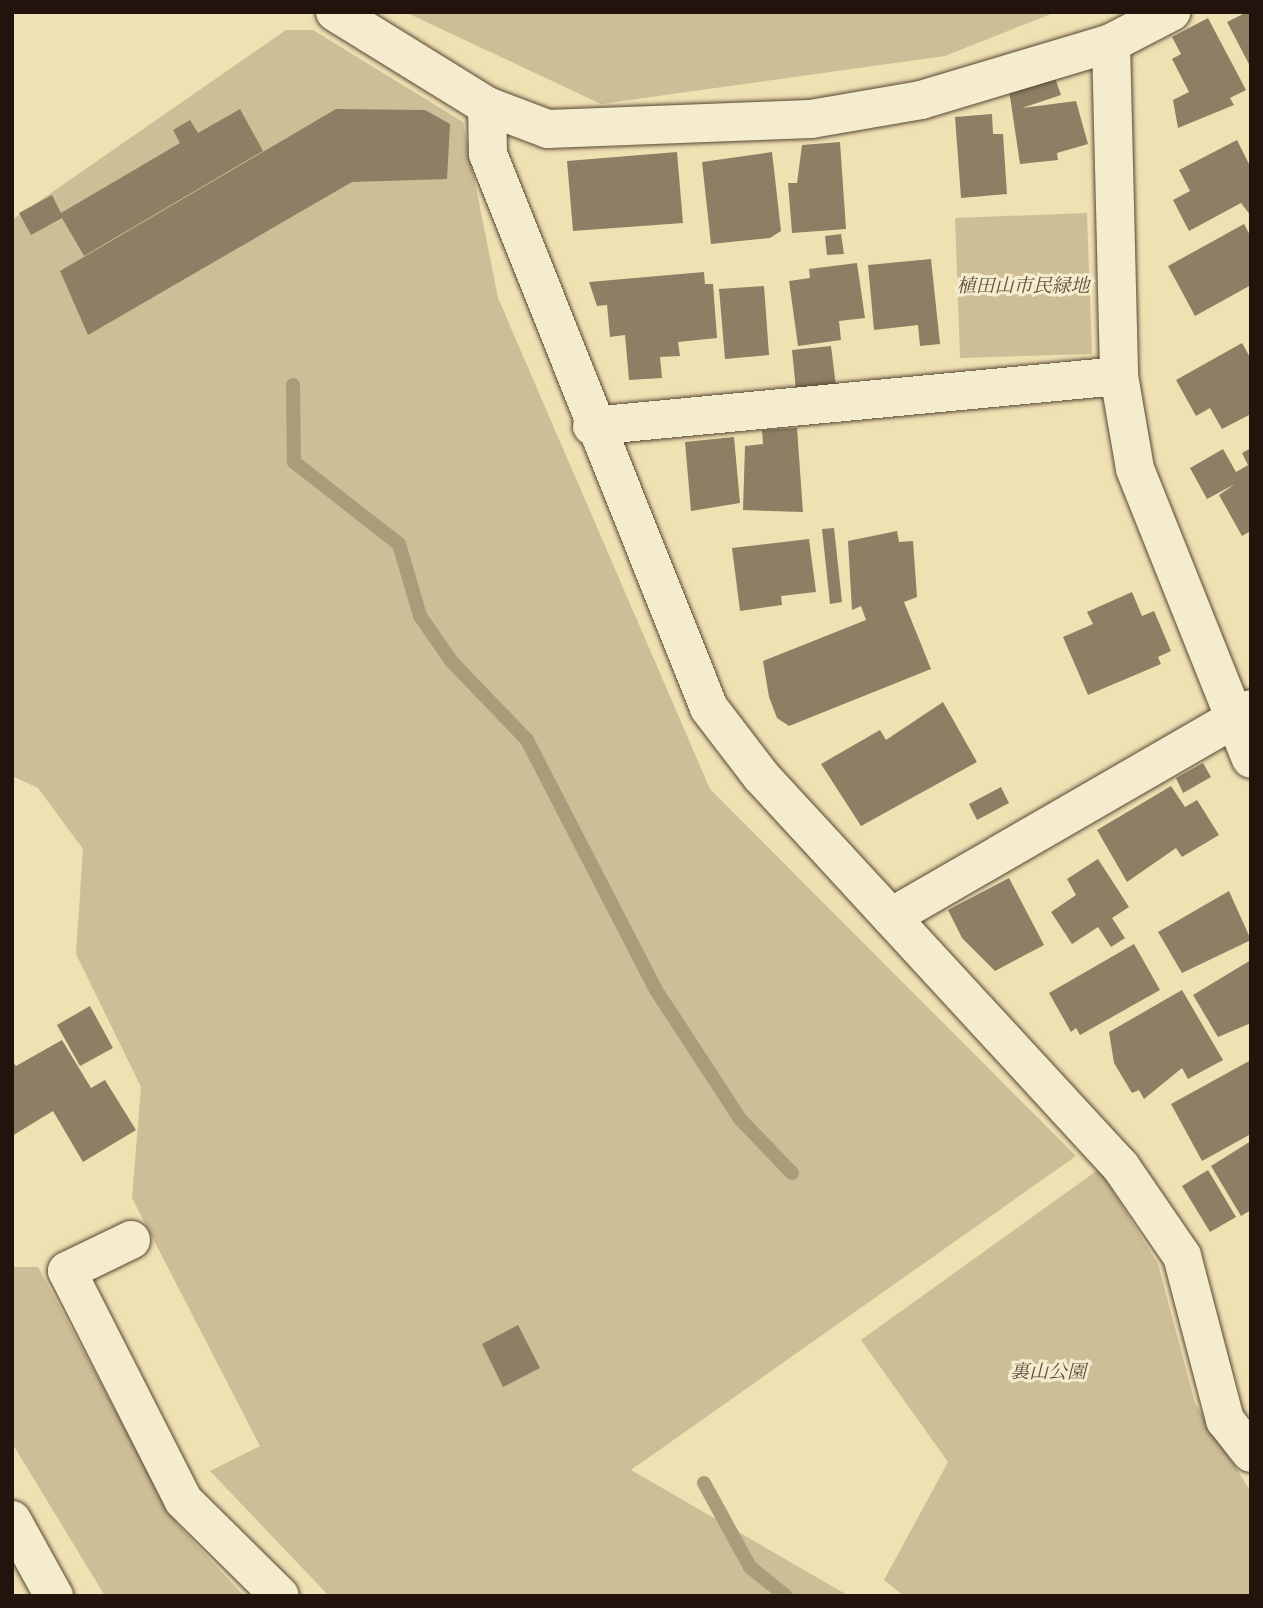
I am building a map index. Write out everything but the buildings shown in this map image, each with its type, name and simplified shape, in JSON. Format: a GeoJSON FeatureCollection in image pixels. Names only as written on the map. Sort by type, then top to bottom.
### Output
{"type":"FeatureCollection","features":[{"type":"Feature","properties":{"kind":"street"},"geometry":{"type":"LineString","coordinates":[[335,12],[487,106],[548,129],[811,119],[921,100],[1111,43],[1171,12]]}},
{"type":"Feature","properties":{"kind":"street"},"geometry":{"type":"LineString","coordinates":[[1111,43],[1119,376],[1135,469],[1242,714],[1251,759]]}},
{"type":"Feature","properties":{"kind":"street"},"geometry":{"type":"LineString","coordinates":[[487,106],[488,154],[592,426],[709,708],[761,776],[1121,1167],[1182,1256],[1225,1420],[1251,1453]]}},
{"type":"Feature","properties":{"kind":"street"},"geometry":{"type":"LineString","coordinates":[[592,426],[1119,376]]}},
{"type":"Feature","properties":{"kind":"street"},"geometry":{"type":"LineString","coordinates":[[891,917],[1242,714]]}},
{"type":"Feature","properties":{"kind":"street"},"geometry":{"type":"LineString","coordinates":[[131,1240],[67,1271],[183,1500],[280,1596]]}},
{"type":"Feature","properties":{"kind":"street"},"geometry":{"type":"LineString","coordinates":[[12,1520],[54,1596]]}},
{"type":"Feature","properties":{"kind":"green space"},"geometry":{"type":"Polygon","coordinates":[[[405,12],[1056,12],[945,56],[601,104],[405,12]]]}},
{"type":"Feature","properties":{"kind":"green space"},"geometry":{"type":"Polygon","coordinates":[[[286,30],[313,30],[463,122],[498,298],[710,789],[1076,1156],[631,1470],[849,1596],[329,1596],[210,1471],[260,1446],[132,1198],[141,1087],[76,954],[83,849],[38,788],[12,776],[12,220],[286,30]]]}},
{"type":"Feature","properties":{"kind":"green space","name":"植田山市民緑地"},"geometry":{"type":"Polygon","coordinates":[[[1087,213],[1092,354],[960,358],[955,218],[1087,213]]]}},
{"type":"Feature","properties":{"kind":"green space","name":"裏山公園"},"geometry":{"type":"Polygon","coordinates":[[[1099,1169],[1158,1264],[1195,1403],[1251,1492],[1251,1596],[904,1596],[884,1580],[948,1462],[861,1340],[1099,1169]]]}},
{"type":"Feature","properties":{"kind":"green space"},"geometry":{"type":"Polygon","coordinates":[[[12,1267],[38,1267],[177,1524],[244,1596],[105,1596],[12,1443],[12,1267]]]}},
{"type":"Feature","properties":{"kind":"waterway"},"geometry":{"type":"LineString","coordinates":[[293,385],[294,462],[399,544],[420,616],[452,662],[527,740],[656,990],[740,1119],[792,1173]]}},
{"type":"Feature","properties":{"kind":"waterway"},"geometry":{"type":"LineString","coordinates":[[704,1483],[750,1567],[786,1596]]}}]}
